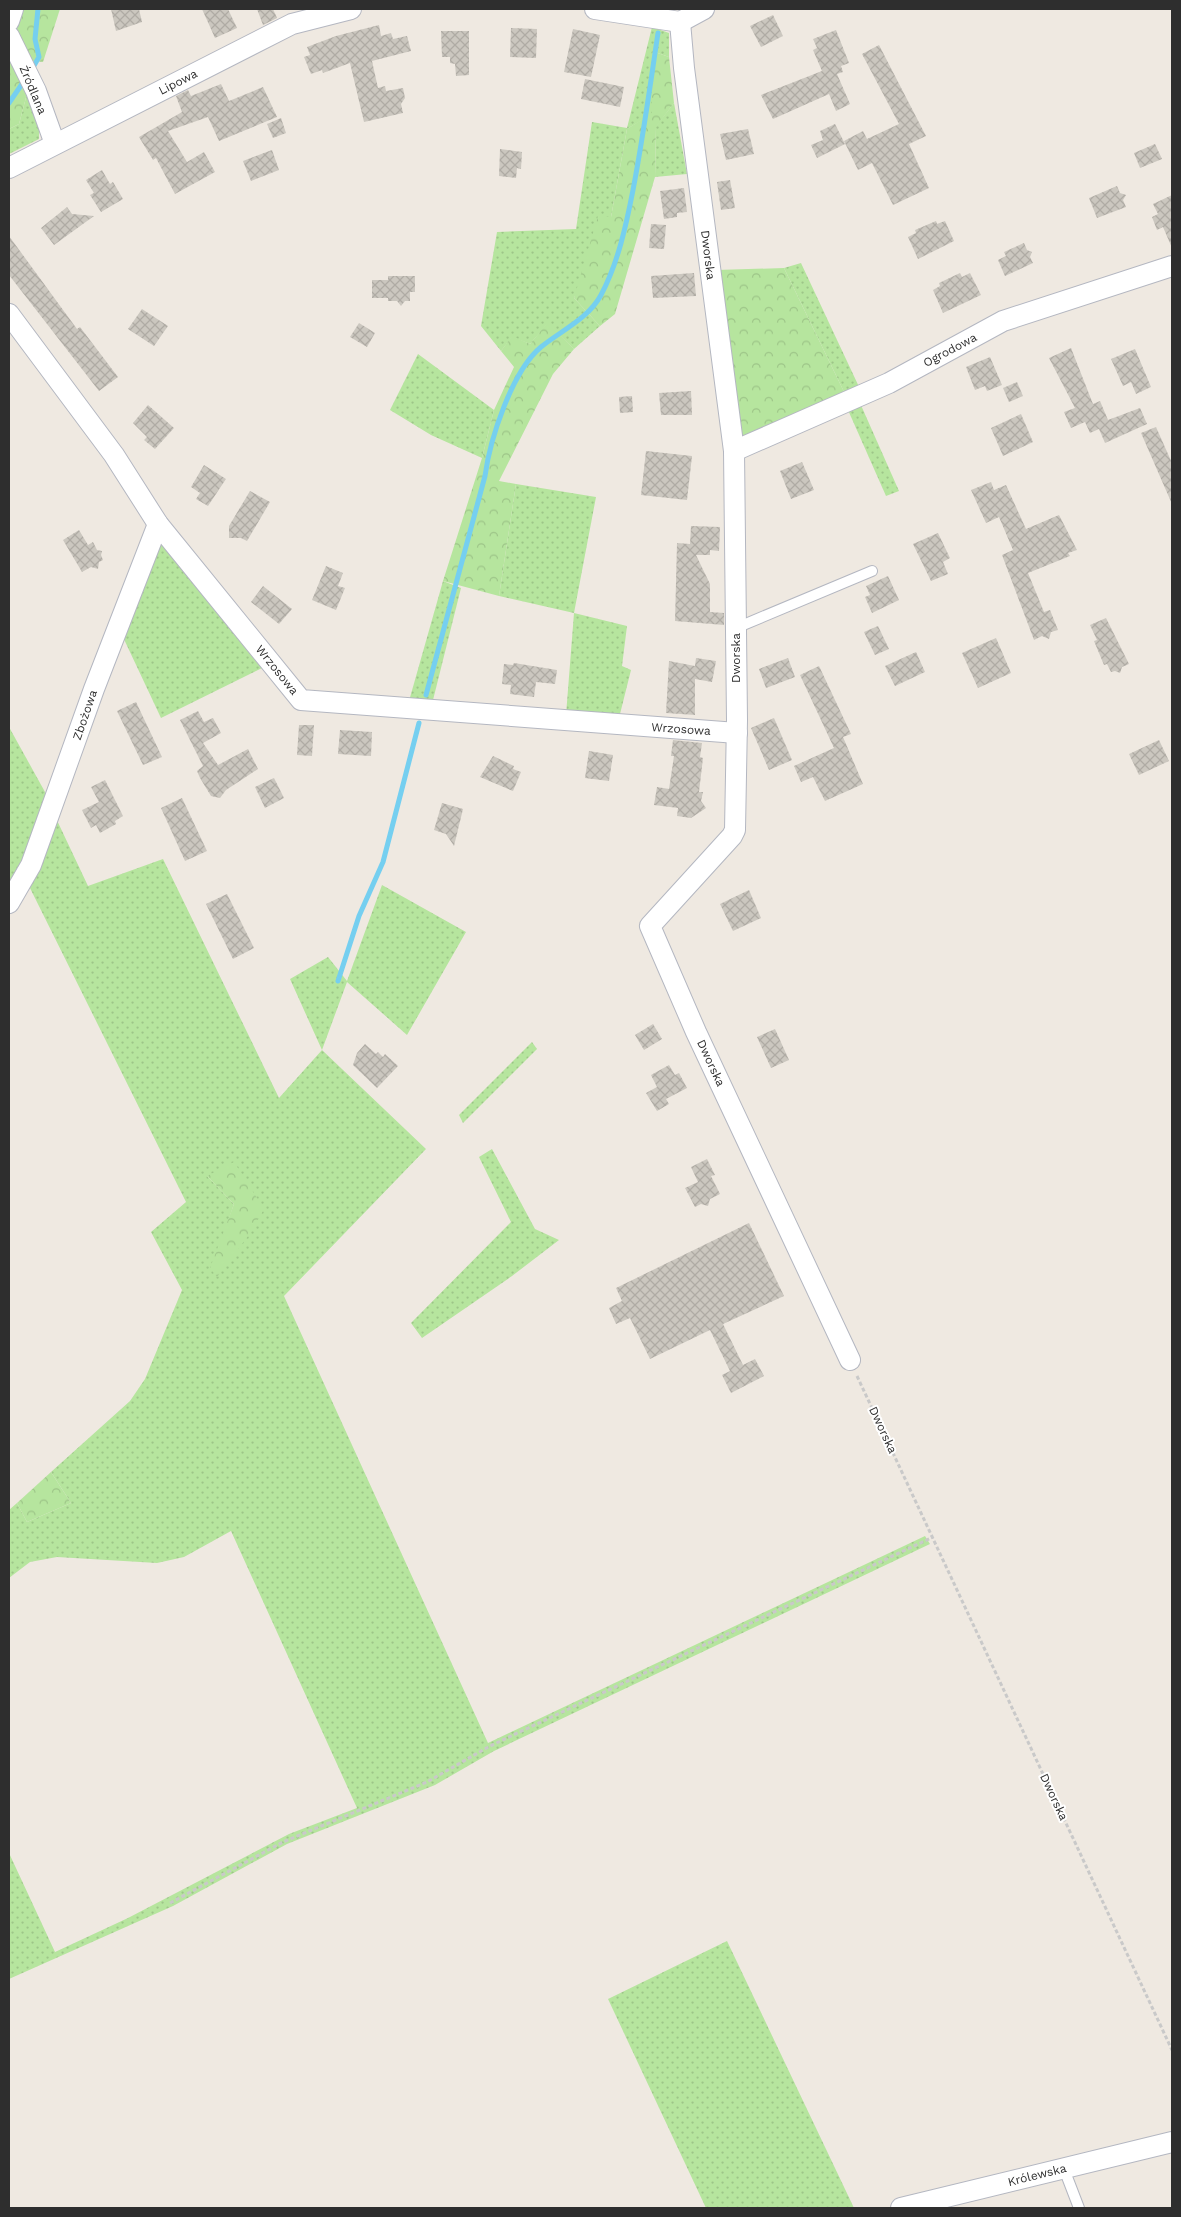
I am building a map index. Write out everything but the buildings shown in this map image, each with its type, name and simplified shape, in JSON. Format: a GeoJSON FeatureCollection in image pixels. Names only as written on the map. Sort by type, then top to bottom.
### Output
{"type":"FeatureCollection","features":[{"type":"Feature","properties":{"kind":"street"},"geometry":{"type":"LineString","coordinates":[[9,22],[13,9]]}},
{"type":"Feature","properties":{"kind":"street","name":"Lipowa"},"geometry":{"type":"LineString","coordinates":[[9,168],[292,24],[351,9]]}},
{"type":"Feature","properties":{"kind":"street"},"geometry":{"type":"LineString","coordinates":[[595,9],[680,22],[704,9]]}},
{"type":"Feature","properties":{"kind":"street","name":"Dworska"},"geometry":{"type":"LineString","coordinates":[[680,22],[684,68],[734,451],[737,733],[735,830],[732,836],[650,926],[696,1032],[850,1360]]}},
{"type":"Feature","properties":{"kind":"street","name":"Źródlana"},"geometry":{"type":"LineString","coordinates":[[9,36],[36,91],[56,144]]}},
{"type":"Feature","properties":{"kind":"street","name":"Ogrodowa"},"geometry":{"type":"LineString","coordinates":[[734,451],[889,383],[1003,321],[1172,266]]}},
{"type":"Feature","properties":{"kind":"street","name":"Wrzosowa"},"geometry":{"type":"LineString","coordinates":[[9,314],[114,455],[158,524],[301,700],[737,733]]}},
{"type":"Feature","properties":{"kind":"street","name":"Zbożowa"},"geometry":{"type":"LineString","coordinates":[[9,903],[31,865],[94,688],[158,524]]}},
{"type":"Feature","properties":{"kind":"street","name":"Królewska"},"geometry":{"type":"LineString","coordinates":[[901,2208],[1172,2142]]}},
{"type":"Feature","properties":{"kind":"lane"},"geometry":{"type":"LineString","coordinates":[[736,628],[872,571]]}},
{"type":"Feature","properties":{"kind":"lane"},"geometry":{"type":"LineString","coordinates":[[1064,2169],[1079,2208]]}},
{"type":"Feature","properties":{"kind":"path","name":"Dworska"},"geometry":{"type":"LineString","coordinates":[[850,1360],[1172,2050]]}},
{"type":"Feature","properties":{"kind":"path"},"geometry":{"type":"LineString","coordinates":[[170,1903],[283,1842],[427,1782],[490,1746],[933,1537]]}},
{"type":"Feature","properties":{"kind":"green space"},"geometry":{"type":"Polygon","coordinates":[[[21,9],[60,9],[43,62],[33,61],[16,32],[21,9]]]}},
{"type":"Feature","properties":{"kind":"green space"},"geometry":{"type":"Polygon","coordinates":[[[652,27],[669,33],[669,57],[652,51],[652,114],[627,129],[611,217],[574,298],[600,326],[574,349],[548,323],[530,344],[512,337],[501,351],[481,326],[497,232],[576,229],[592,122],[627,128],[652,27]]]}},
{"type":"Feature","properties":{"kind":"green space"},"geometry":{"type":"Polygon","coordinates":[[[652,51],[669,57],[674,103],[656,127],[655,177],[615,314],[600,326],[574,298],[598,216],[611,217],[627,129],[652,113],[652,51]]]}},
{"type":"Feature","properties":{"kind":"green space"},"geometry":{"type":"Polygon","coordinates":[[[9,59],[29,86],[19,124],[9,129],[9,59]]]}},
{"type":"Feature","properties":{"kind":"green space"},"geometry":{"type":"Polygon","coordinates":[[[29,86],[39,116],[39,139],[9,154],[9,129],[19,124],[29,86]]]}},
{"type":"Feature","properties":{"kind":"green space"},"geometry":{"type":"Polygon","coordinates":[[[674,103],[687,174],[655,177],[656,126],[674,103]]]}},
{"type":"Feature","properties":{"kind":"green space"},"geometry":{"type":"Polygon","coordinates":[[[801,263],[860,389],[846,396],[784,268],[801,263]]]}},
{"type":"Feature","properties":{"kind":"green space"},"geometry":{"type":"Polygon","coordinates":[[[784,268],[846,396],[738,442],[716,270],[784,268]]]}},
{"type":"Feature","properties":{"kind":"green space"},"geometry":{"type":"Polygon","coordinates":[[[548,322],[574,349],[553,374],[499,481],[516,484],[499,596],[443,581],[482,458],[494,410],[514,367],[501,351],[512,336],[530,344],[548,322]]]}},
{"type":"Feature","properties":{"kind":"green space"},"geometry":{"type":"Polygon","coordinates":[[[418,354],[494,410],[482,458],[431,435],[390,410],[418,354]]]}},
{"type":"Feature","properties":{"kind":"green space"},"geometry":{"type":"Polygon","coordinates":[[[860,403],[899,491],[886,496],[848,410],[860,403]]]}},
{"type":"Feature","properties":{"kind":"green space"},"geometry":{"type":"Polygon","coordinates":[[[516,484],[596,497],[574,613],[499,596],[516,484]]]}},
{"type":"Feature","properties":{"kind":"green space"},"geometry":{"type":"Polygon","coordinates":[[[159,542],[169,542],[268,665],[161,718],[122,635],[159,542]]]}},
{"type":"Feature","properties":{"kind":"green space"},"geometry":{"type":"Polygon","coordinates":[[[443,581],[461,588],[432,704],[409,701],[443,581]]]}},
{"type":"Feature","properties":{"kind":"green space"},"geometry":{"type":"Polygon","coordinates":[[[574,613],[627,626],[622,666],[631,670],[619,718],[566,715],[574,613]]]}},
{"type":"Feature","properties":{"kind":"green space"},"geometry":{"type":"Polygon","coordinates":[[[9,727],[50,801],[9,892],[9,727]]]}},
{"type":"Feature","properties":{"kind":"green space"},"geometry":{"type":"Polygon","coordinates":[[[54,814],[88,886],[163,859],[279,1098],[322,1050],[426,1149],[284,1296],[488,1743],[925,1536],[930,1544],[494,1751],[435,1785],[287,1844],[173,1906],[9,1979],[9,1853],[55,1952],[128,1918],[289,1834],[357,1808],[231,1531],[184,1557],[157,1563],[57,1557],[30,1562],[9,1578],[9,1510],[17,1503],[27,1522],[71,1503],[51,1472],[130,1401],[145,1379],[182,1290],[151,1232],[186,1202],[27,882],[54,814]],[[207,1176],[234,1204],[223,1236],[263,1209],[207,1176]]]}},
{"type":"Feature","properties":{"kind":"green space"},"geometry":{"type":"Polygon","coordinates":[[[382,885],[466,932],[407,1035],[347,982],[322,1050],[290,979],[328,957],[347,981],[382,885]]]}},
{"type":"Feature","properties":{"kind":"green space"},"geometry":{"type":"Polygon","coordinates":[[[532,1042],[537,1049],[463,1123],[459,1115],[532,1042]]]}},
{"type":"Feature","properties":{"kind":"green space"},"geometry":{"type":"Polygon","coordinates":[[[492,1149],[535,1229],[559,1240],[512,1276],[422,1338],[411,1323],[511,1222],[479,1157],[492,1149]]]}},
{"type":"Feature","properties":{"kind":"green space"},"geometry":{"type":"Polygon","coordinates":[[[234,1162],[264,1209],[251,1232],[217,1277],[210,1268],[234,1204],[207,1176],[234,1162]]]}},
{"type":"Feature","properties":{"kind":"green space"},"geometry":{"type":"Polygon","coordinates":[[[51,1472],[71,1503],[27,1522],[17,1503],[51,1472]]]}},
{"type":"Feature","properties":{"kind":"green space"},"geometry":{"type":"Polygon","coordinates":[[[727,1941],[854,2208],[706,2208],[608,1999],[727,1941]]]}},
{"type":"Feature","properties":{"kind":"waterway"},"geometry":{"type":"LineString","coordinates":[[32,69],[39,57],[35,39],[38,9]]}},
{"type":"Feature","properties":{"kind":"waterway"},"geometry":{"type":"LineString","coordinates":[[426,695],[497,425],[504,407],[530,358],[541,347],[582,318],[596,303],[607,283],[617,257],[637,170],[658,33]]}},
{"type":"Feature","properties":{"kind":"waterway"},"geometry":{"type":"LineString","coordinates":[[9,103],[24,81]]}},
{"type":"Feature","properties":{"kind":"waterway"},"geometry":{"type":"LineString","coordinates":[[338,981],[359,916],[383,862],[419,723]]}}]}
